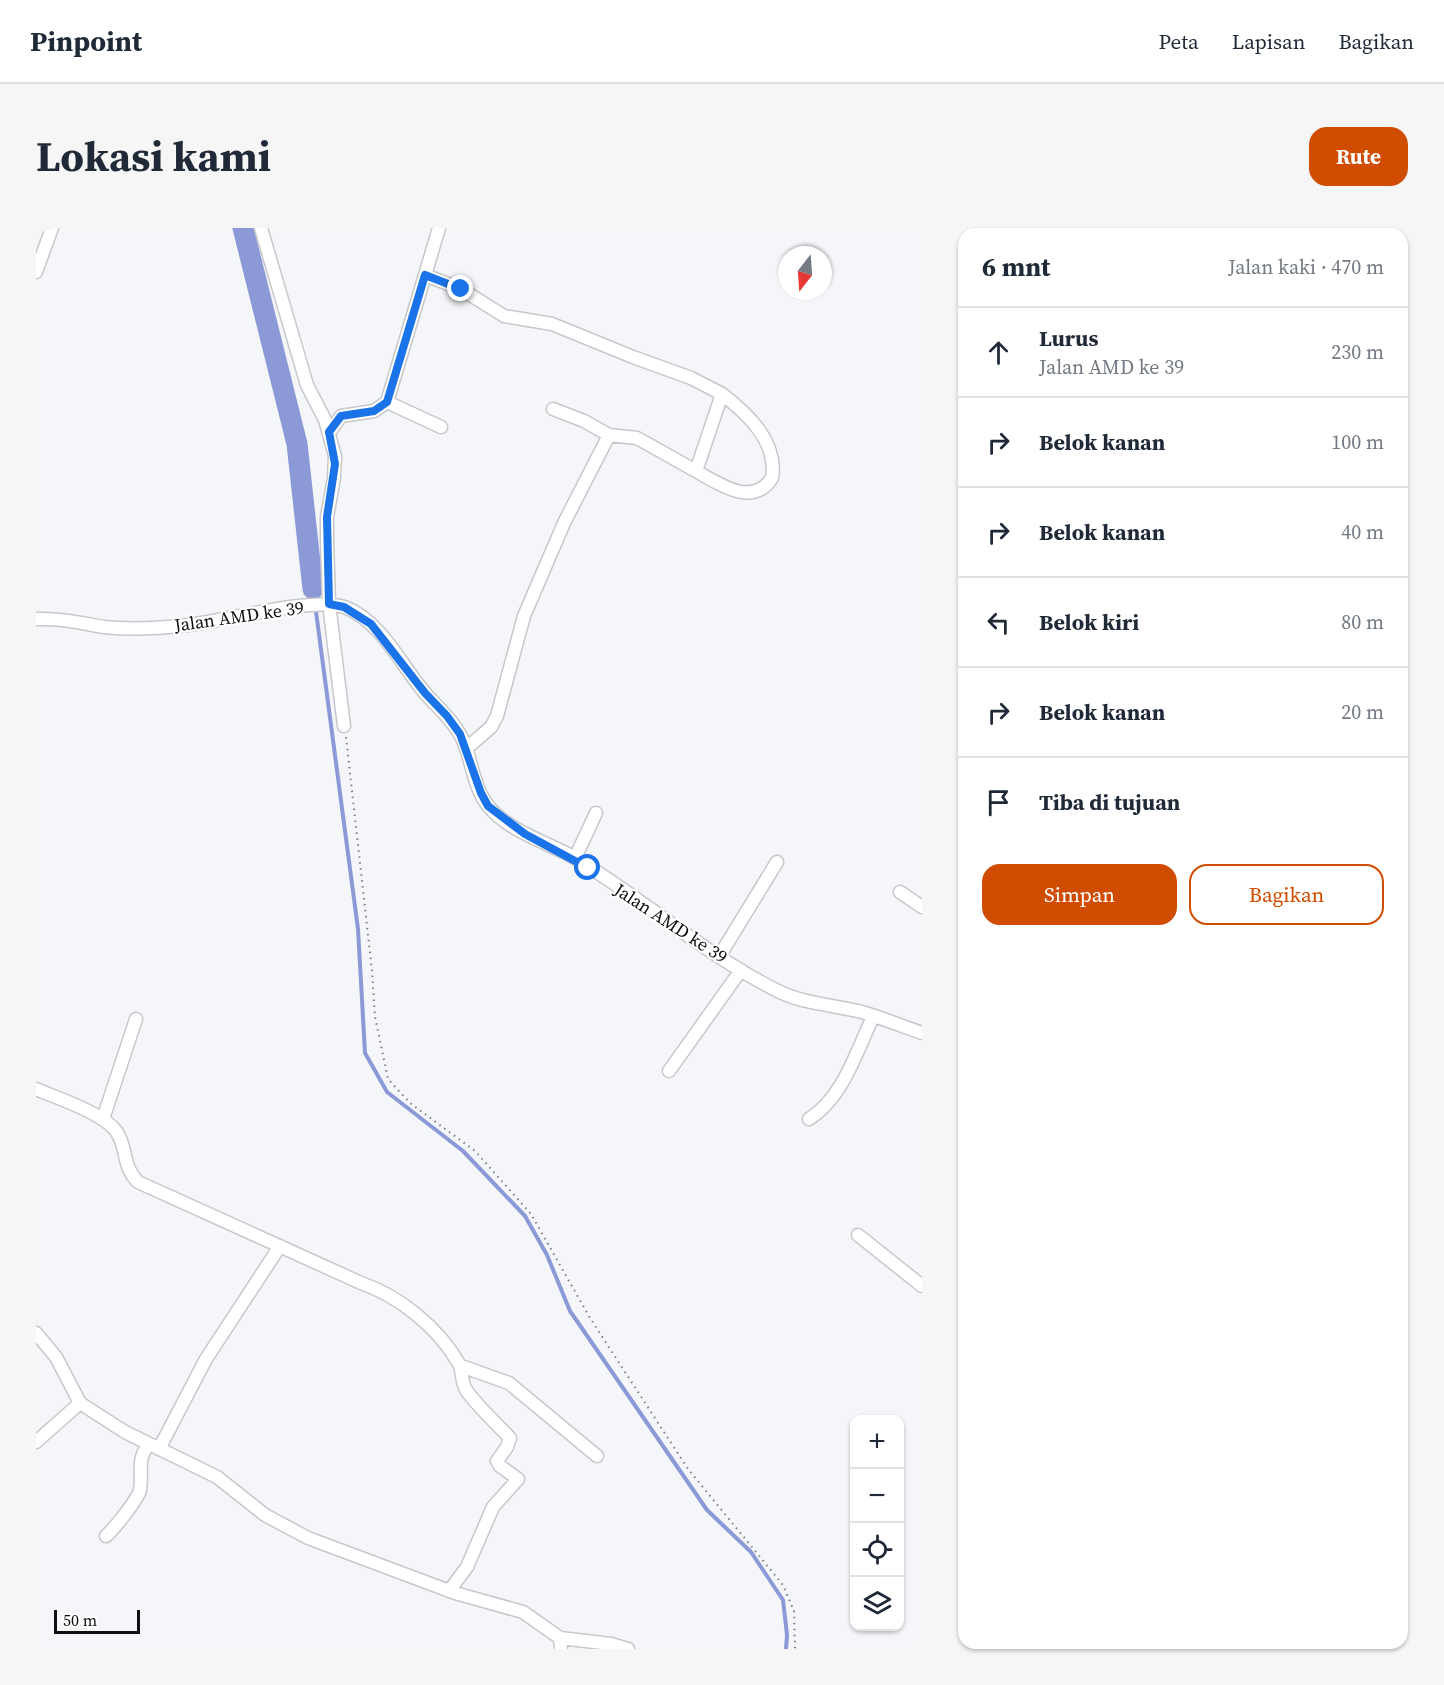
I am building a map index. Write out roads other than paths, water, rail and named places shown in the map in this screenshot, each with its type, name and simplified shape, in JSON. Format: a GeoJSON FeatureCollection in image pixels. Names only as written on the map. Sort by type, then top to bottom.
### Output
{"type":"FeatureCollection","features":[{"type":"Feature","properties":{"kind":"street"},"geometry":{"type":"LineString","coordinates":[[36,272],[52,228]]}},
{"type":"Feature","properties":{"kind":"street"},"geometry":{"type":"LineString","coordinates":[[261,228],[307,385],[329,432],[335,464],[327,517],[329,604],[344,726]]}},
{"type":"Feature","properties":{"kind":"street"},"geometry":{"type":"LineString","coordinates":[[329,432],[341,416],[374,411],[387,402],[440,228]]}},
{"type":"Feature","properties":{"kind":"street"},"geometry":{"type":"LineString","coordinates":[[425,275],[461,289],[496,313],[552,324],[691,378],[722,394],[741,408],[765,438],[773,457],[772,478],[760,491],[749,493],[732,489],[637,438],[609,435],[584,421],[553,409]]}},
{"type":"Feature","properties":{"kind":"street"},"geometry":{"type":"LineString","coordinates":[[696,471],[722,394]]}},
{"type":"Feature","properties":{"kind":"street"},"geometry":{"type":"LineString","coordinates":[[387,402],[441,427]]}},
{"type":"Feature","properties":{"kind":"street"},"geometry":{"type":"LineString","coordinates":[[466,748],[494,722],[524,616],[564,523],[609,435]]}},
{"type":"Feature","properties":{"kind":"street","name":"Jalan AMD ke 39"},"geometry":{"type":"LineString","coordinates":[[36,619],[75,621],[106,627],[188,625],[301,607],[329,604],[344,607],[371,624],[425,693],[447,716],[466,748],[481,793],[488,806],[525,834],[575,858],[741,970],[791,996],[873,1017],[922,1033]]}},
{"type":"Feature","properties":{"kind":"street"},"geometry":{"type":"LineString","coordinates":[[575,858],[596,813]]}},
{"type":"Feature","properties":{"kind":"street"},"geometry":{"type":"LineString","coordinates":[[720,955],[777,862]]}},
{"type":"Feature","properties":{"kind":"street"},"geometry":{"type":"LineString","coordinates":[[900,892],[922,907]]}},
{"type":"Feature","properties":{"kind":"street"},"geometry":{"type":"LineString","coordinates":[[669,1071],[741,970]]}},
{"type":"Feature","properties":{"kind":"street"},"geometry":{"type":"LineString","coordinates":[[809,1119],[818,1113],[835,1094],[873,1017]]}},
{"type":"Feature","properties":{"kind":"street"},"geometry":{"type":"LineString","coordinates":[[103,1119],[136,1019]]}},
{"type":"Feature","properties":{"kind":"street"},"geometry":{"type":"LineString","coordinates":[[36,1089],[103,1119],[116,1131],[127,1167],[138,1182],[383,1291],[410,1309],[432,1331],[460,1366],[509,1383],[597,1456]]}},
{"type":"Feature","properties":{"kind":"street"},"geometry":{"type":"LineString","coordinates":[[858,1235],[922,1286]]}},
{"type":"Feature","properties":{"kind":"street"},"geometry":{"type":"LineString","coordinates":[[106,1536],[136,1498],[140,1489],[139,1462],[154,1446],[206,1359],[280,1246]]}},
{"type":"Feature","properties":{"kind":"street"},"geometry":{"type":"LineString","coordinates":[[36,1333],[56,1357],[80,1403],[108,1423],[218,1477],[255,1509],[294,1532],[449,1591],[524,1612],[560,1643],[611,1644],[628,1649]]}},
{"type":"Feature","properties":{"kind":"street"},"geometry":{"type":"LineString","coordinates":[[449,1591],[467,1567],[493,1507],[518,1479],[497,1461],[507,1447],[510,1438],[467,1391],[461,1379],[460,1366]]}},
{"type":"Feature","properties":{"kind":"street"},"geometry":{"type":"LineString","coordinates":[[36,1442],[80,1403]]}},
{"type":"Feature","properties":{"kind":"waterway"},"geometry":{"type":"LineString","coordinates":[[243,228],[297,444],[313,589]]}},
{"type":"Feature","properties":{"kind":"waterway"},"geometry":{"type":"LineString","coordinates":[[313,589],[358,929],[365,1053],[387,1092],[463,1151],[525,1216],[547,1255],[570,1311],[707,1510],[751,1552],[783,1600],[787,1635],[786,1649]]}}]}
